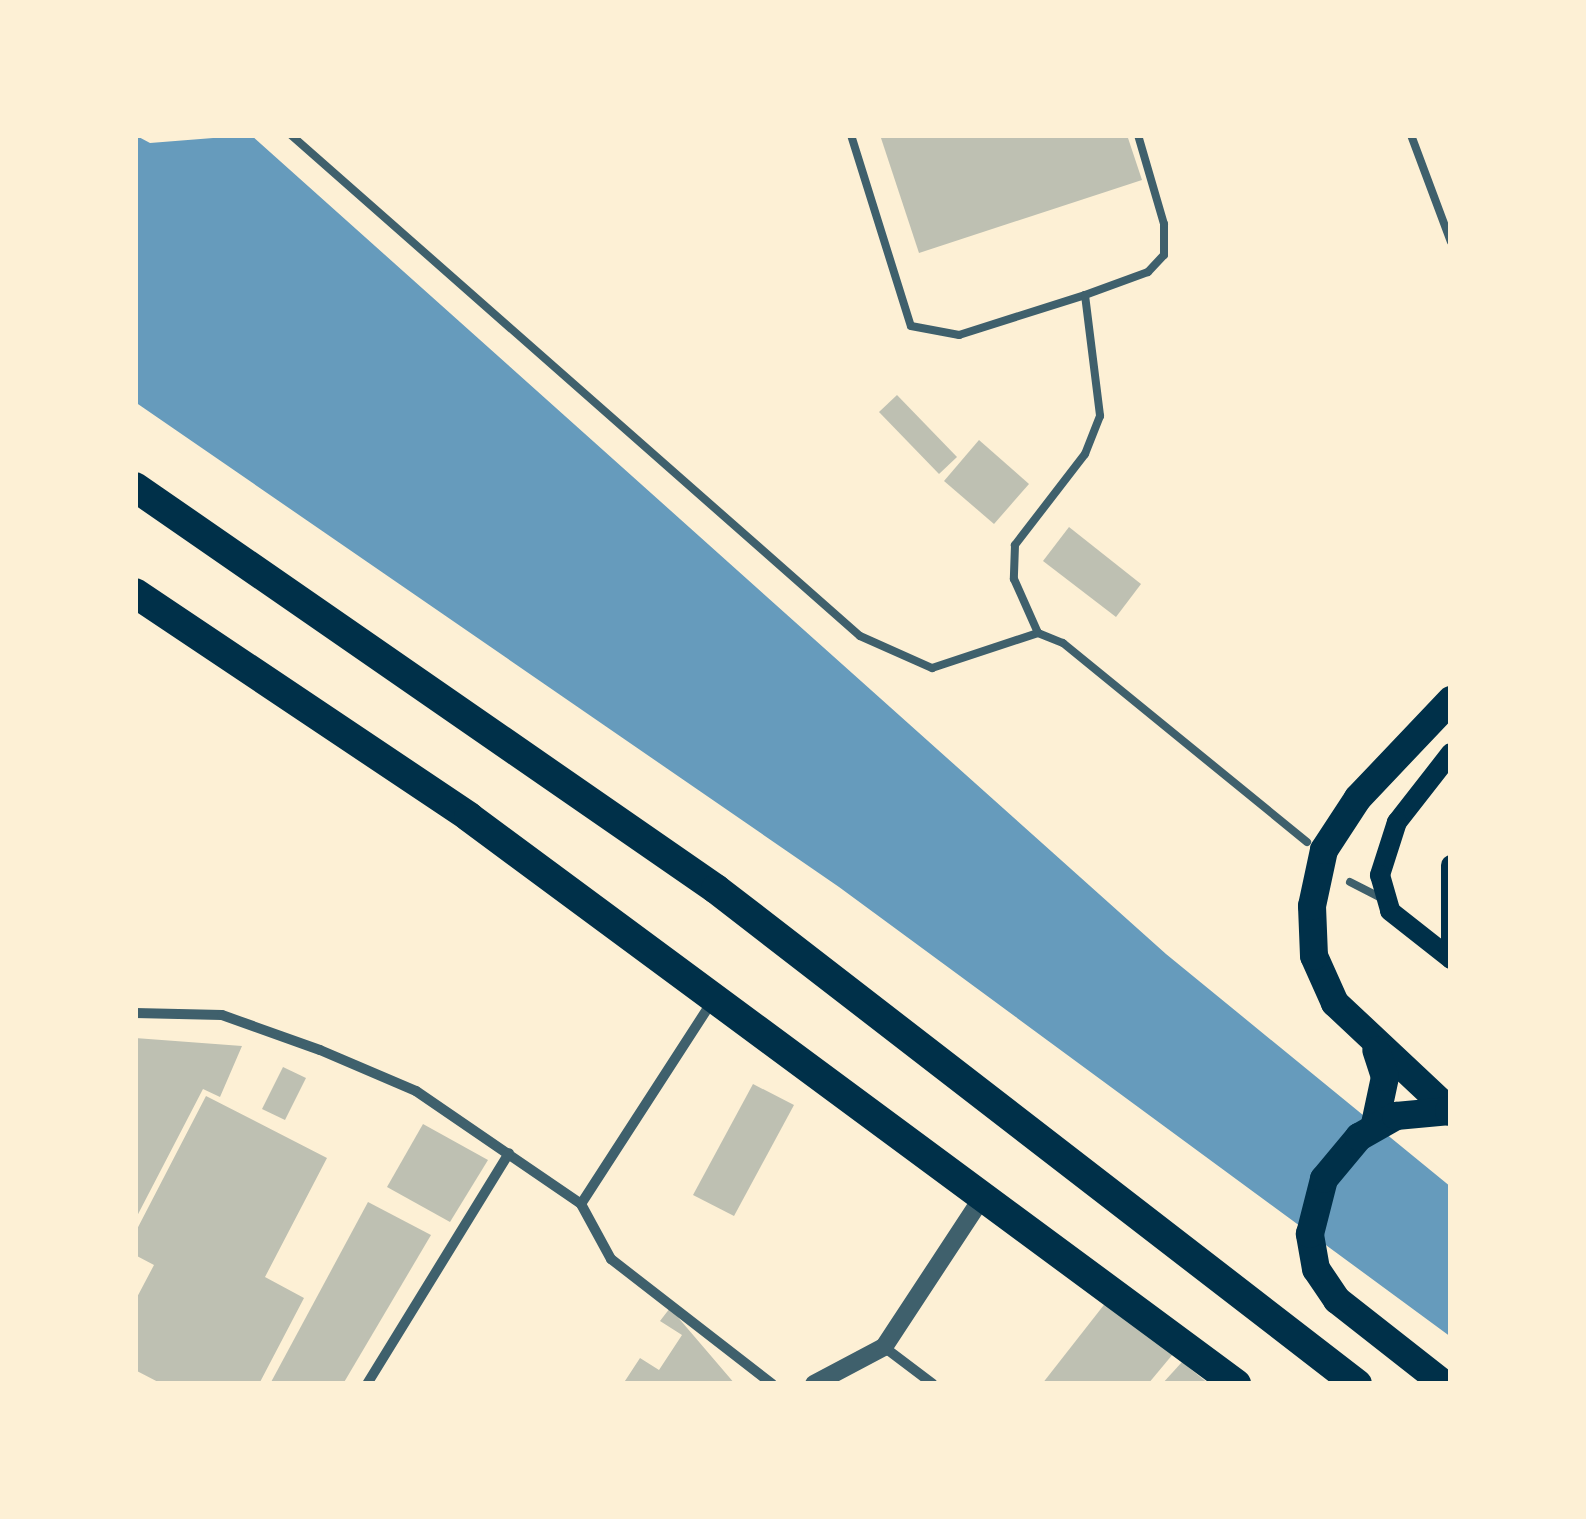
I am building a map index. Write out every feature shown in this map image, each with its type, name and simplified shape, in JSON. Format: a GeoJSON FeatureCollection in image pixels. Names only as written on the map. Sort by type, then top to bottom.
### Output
{"type":"FeatureCollection","features":[{"type":"Feature","properties":{"kind":"highway"},"geometry":{"type":"LineString","coordinates":[[135,487],[716,888],[1356,1384]]}},
{"type":"Feature","properties":{"kind":"highway"},"geometry":{"type":"LineString","coordinates":[[135,593],[716,996],[984,1192],[1168,1336],[1236,1384]]}},
{"type":"Feature","properties":{"kind":"highway"},"geometry":{"type":"LineString","coordinates":[[1450,1111],[1376,1050],[1336,1004],[1314,956],[1316,887],[1324,850],[1358,798],[1451,700]]}},
{"type":"Feature","properties":{"kind":"highway"},"geometry":{"type":"LineString","coordinates":[[1376,1050],[1385,1078],[1375,1124],[1324,1179],[1312,1216],[1316,1269],[1337,1300],[1444,1384]]}},
{"type":"Feature","properties":{"kind":"highway"},"geometry":{"type":"LineString","coordinates":[[1375,1124],[1450,1111]]}},
{"type":"Feature","properties":{"kind":"highway"},"geometry":{"type":"LineString","coordinates":[[1168,1336],[1221,1384]]}},
{"type":"Feature","properties":{"kind":"main road"},"geometry":{"type":"LineString","coordinates":[[1451,753],[1397,822],[1382,898],[1451,959]]}},
{"type":"Feature","properties":{"kind":"main road"},"geometry":{"type":"LineString","coordinates":[[1451,865],[1451,959]]}},
{"type":"Feature","properties":{"kind":"street"},"geometry":{"type":"LineString","coordinates":[[581,1204],[716,996]]}},
{"type":"Feature","properties":{"kind":"street"},"geometry":{"type":"LineString","coordinates":[[135,1013],[222,1016],[320,1050],[416,1092],[581,1204],[611,1258],[772,1384]]}},
{"type":"Feature","properties":{"kind":"street"},"geometry":{"type":"LineString","coordinates":[[367,1384],[509,1153]]}},
{"type":"Feature","properties":{"kind":"street"},"geometry":{"type":"LineString","coordinates":[[814,1384],[884,1347],[984,1192]]}},
{"type":"Feature","properties":{"kind":"street"},"geometry":{"type":"LineString","coordinates":[[884,1347],[933,1384]]}},
{"type":"Feature","properties":{"kind":"lane"},"geometry":{"type":"LineString","coordinates":[[291,135],[860,636],[932,668],[1038,634]]}},
{"type":"Feature","properties":{"kind":"lane"},"geometry":{"type":"LineString","coordinates":[[852,135],[912,326],[960,335],[1148,272],[1164,255],[1164,224],[1138,135]]}},
{"type":"Feature","properties":{"kind":"lane"},"geometry":{"type":"LineString","coordinates":[[1412,135],[1451,242]]}},
{"type":"Feature","properties":{"kind":"lane"},"geometry":{"type":"LineString","coordinates":[[1084,296],[1100,416],[1085,454],[1015,546],[1014,580],[1038,634],[1090,658],[1307,842]]}},
{"type":"Feature","properties":{"kind":"lane"},"geometry":{"type":"LineString","coordinates":[[1350,882],[1382,898]]}},
{"type":"Feature","properties":{"kind":"water"},"geometry":{"type":"Polygon","coordinates":[[[135,135],[150,143],[251,135],[1166,954],[1451,1187],[1451,1337],[839,887],[135,402],[135,135]]]}},
{"type":"Feature","properties":{"kind":"building"},"geometry":{"type":"Polygon","coordinates":[[[880,135],[1127,135],[1142,180],[919,253],[880,135]]]}},
{"type":"Feature","properties":{"kind":"building"},"geometry":{"type":"Polygon","coordinates":[[[897,395],[957,457],[939,474],[879,412],[897,395]]]}},
{"type":"Feature","properties":{"kind":"building"},"geometry":{"type":"Polygon","coordinates":[[[979,440],[1029,484],[994,524],[944,481],[979,440]]]}},
{"type":"Feature","properties":{"kind":"building"},"geometry":{"type":"Polygon","coordinates":[[[1069,527],[1141,584],[1116,617],[1043,561],[1069,527]]]}},
{"type":"Feature","properties":{"kind":"building"},"geometry":{"type":"Polygon","coordinates":[[[135,1038],[242,1046],[220,1097],[203,1089],[135,1220],[135,1038]]]}},
{"type":"Feature","properties":{"kind":"building"},"geometry":{"type":"Polygon","coordinates":[[[283,1067],[306,1078],[285,1120],[262,1109],[283,1067]]]}},
{"type":"Feature","properties":{"kind":"building"},"geometry":{"type":"Polygon","coordinates":[[[753,1084],[794,1105],[734,1216],[693,1195],[753,1084]]]}},
{"type":"Feature","properties":{"kind":"building"},"geometry":{"type":"Polygon","coordinates":[[[206,1096],[327,1158],[265,1277],[304,1298],[259,1384],[162,1384],[135,1370],[135,1301],[154,1265],[135,1255],[135,1233],[206,1096]]]}},
{"type":"Feature","properties":{"kind":"building"},"geometry":{"type":"Polygon","coordinates":[[[423,1124],[488,1160],[450,1222],[387,1187],[423,1124]]]}},
{"type":"Feature","properties":{"kind":"building"},"geometry":{"type":"Polygon","coordinates":[[[368,1202],[431,1235],[343,1384],[270,1384],[368,1202]]]}},
{"type":"Feature","properties":{"kind":"building"},"geometry":{"type":"Polygon","coordinates":[[[1107,1301],[1173,1354],[1148,1384],[1042,1384],[1107,1301]]]}},
{"type":"Feature","properties":{"kind":"building"},"geometry":{"type":"Polygon","coordinates":[[[670,1308],[735,1384],[623,1384],[640,1358],[659,1370],[682,1335],[660,1321],[670,1308]]]}},
{"type":"Feature","properties":{"kind":"building"},"geometry":{"type":"Polygon","coordinates":[[[1182,1362],[1209,1384],[1162,1384],[1182,1362]]]}}]}
